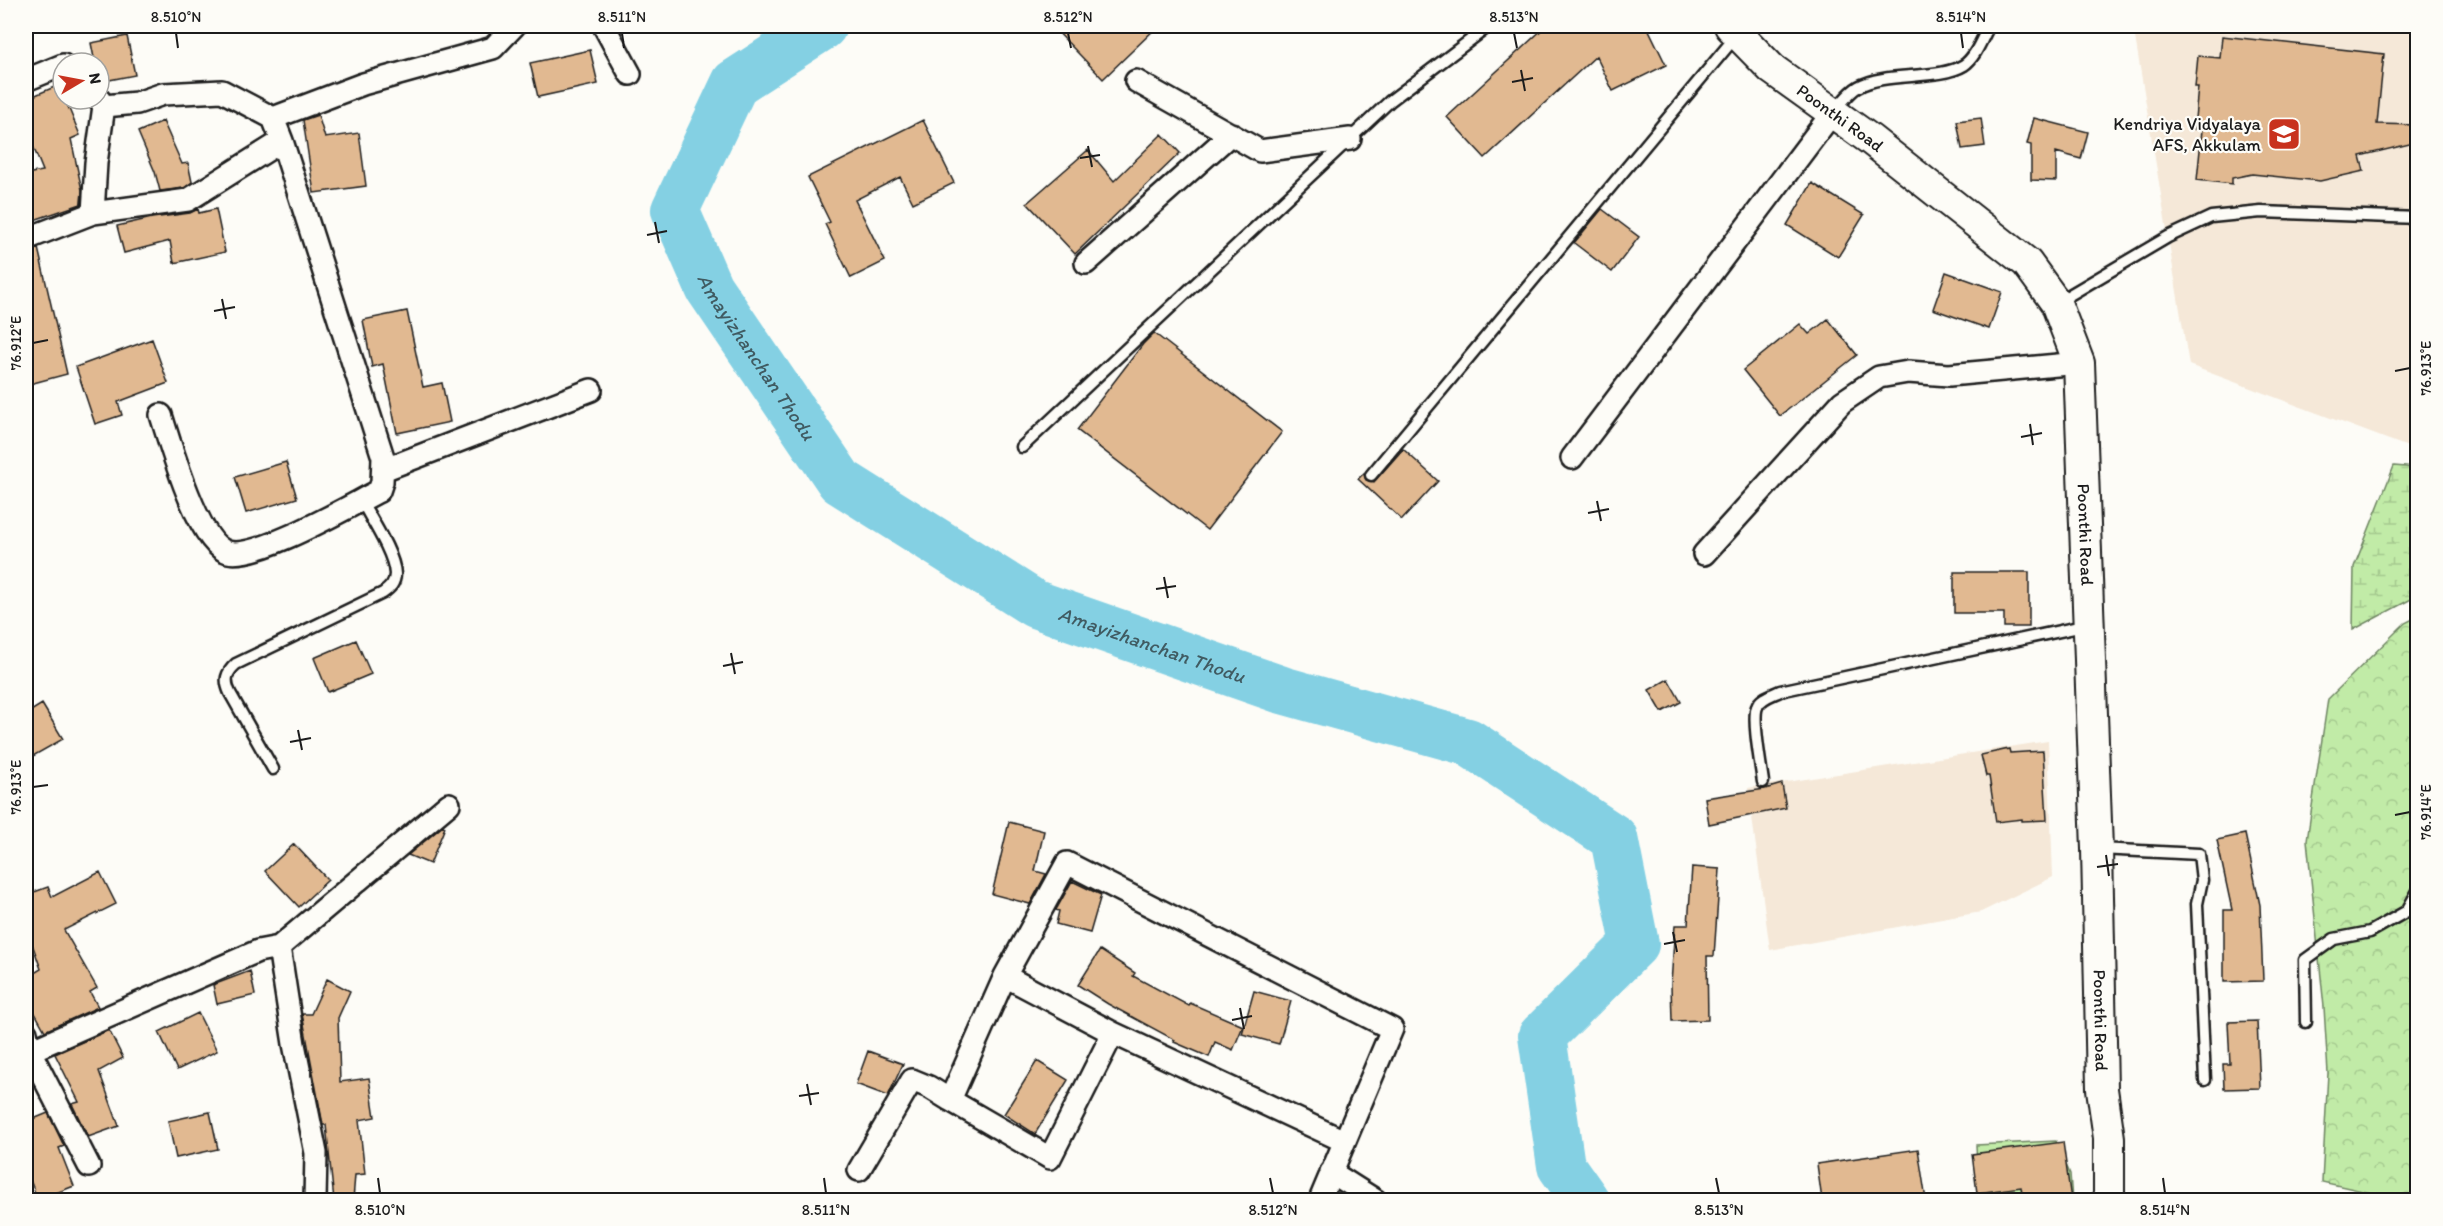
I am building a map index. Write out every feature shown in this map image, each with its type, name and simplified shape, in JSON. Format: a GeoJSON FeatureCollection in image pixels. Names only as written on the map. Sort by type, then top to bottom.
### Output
{"type":"FeatureCollection","features":[{"type":"Feature","properties":{"kind":"main road","name":"Poonthi Road"},"geometry":{"type":"LineString","coordinates":[[1734,30],[1772,69],[1833,112],[2027,263],[2056,303],[2079,363],[2097,849],[2102,1089],[2109,1138],[2109,1200]]}},
{"type":"Feature","properties":{"kind":"street"},"geometry":{"type":"LineString","coordinates":[[273,118],[363,84],[493,48],[514,26]]}},
{"type":"Feature","properties":{"kind":"street"},"geometry":{"type":"LineString","coordinates":[[604,26],[630,74]]}},
{"type":"Feature","properties":{"kind":"street"},"geometry":{"type":"LineString","coordinates":[[26,80],[51,70]]}},
{"type":"Feature","properties":{"kind":"street"},"geometry":{"type":"LineString","coordinates":[[1136,81],[1260,151],[1350,139]]}},
{"type":"Feature","properties":{"kind":"street"},"geometry":{"type":"LineString","coordinates":[[111,102],[137,103],[163,94],[222,91],[273,118],[383,457],[379,491],[267,546],[246,552],[227,552],[213,543],[201,522],[178,471],[161,415]]}},
{"type":"Feature","properties":{"kind":"street"},"geometry":{"type":"LineString","coordinates":[[93,213],[101,111]]}},
{"type":"Feature","properties":{"kind":"street"},"geometry":{"type":"LineString","coordinates":[[1572,458],[1833,112]]}},
{"type":"Feature","properties":{"kind":"street"},"geometry":{"type":"LineString","coordinates":[[1086,263],[1231,134]]}},
{"type":"Feature","properties":{"kind":"street"},"geometry":{"type":"LineString","coordinates":[[26,239],[93,213],[188,200],[282,141]]}},
{"type":"Feature","properties":{"kind":"street"},"geometry":{"type":"LineString","coordinates":[[1704,554],[1842,402],[1880,377],[1908,372],[1949,375],[2079,363]]}},
{"type":"Feature","properties":{"kind":"street"},"geometry":{"type":"LineString","coordinates":[[383,470],[591,390]]}},
{"type":"Feature","properties":{"kind":"street"},"geometry":{"type":"LineString","coordinates":[[89,1166],[28,1042],[258,951],[279,947],[449,804]]}},
{"type":"Feature","properties":{"kind":"street"},"geometry":{"type":"LineString","coordinates":[[950,1100],[1005,976],[1067,863],[1392,1029],[1320,1200]]}},
{"type":"Feature","properties":{"kind":"street"},"geometry":{"type":"LineString","coordinates":[[279,947],[294,1044],[316,1153],[315,1200]]}},
{"type":"Feature","properties":{"kind":"street"},"geometry":{"type":"LineString","coordinates":[[1005,976],[1113,1033],[1344,1141]]}},
{"type":"Feature","properties":{"kind":"street"},"geometry":{"type":"LineString","coordinates":[[859,1170],[912,1080],[929,1087],[1050,1158],[1113,1033]]}},
{"type":"Feature","properties":{"kind":"street"},"geometry":{"type":"LineString","coordinates":[[1331,1172],[1375,1200]]}},
{"type":"Feature","properties":{"kind":"lane"},"geometry":{"type":"LineString","coordinates":[[1022,447],[1390,101],[1489,26]]}},
{"type":"Feature","properties":{"kind":"lane"},"geometry":{"type":"LineString","coordinates":[[1833,112],[1857,87],[1873,81],[1945,71],[1962,66],[1977,50],[1989,26]]}},
{"type":"Feature","properties":{"kind":"lane"},"geometry":{"type":"LineString","coordinates":[[1371,475],[1734,30]]}},
{"type":"Feature","properties":{"kind":"lane"},"geometry":{"type":"LineString","coordinates":[[2056,303],[2168,237],[2211,217],[2261,212],[2418,218]]}},
{"type":"Feature","properties":{"kind":"lane"},"geometry":{"type":"LineString","coordinates":[[273,769],[230,693],[226,685],[226,676],[236,664],[383,593],[392,586],[395,575],[393,561],[361,500]]}},
{"type":"Feature","properties":{"kind":"lane"},"geometry":{"type":"LineString","coordinates":[[1763,783],[1756,717],[1757,706],[1765,698],[1780,692],[2088,625]]}},
{"type":"Feature","properties":{"kind":"lane"},"geometry":{"type":"LineString","coordinates":[[2097,849],[2199,854],[2202,880],[2197,904],[2205,1080]]}},
{"type":"Feature","properties":{"kind":"lane"},"geometry":{"type":"LineString","coordinates":[[2306,1022],[2305,960],[2334,939],[2370,932],[2407,911],[2418,891]]}},
{"type":"Feature","properties":{"kind":"shaded area","name":"Kendriya Vidyalaya AFS, Akkulam"},"geometry":{"type":"Polygon","coordinates":[[[2141,26],[2417,26],[2417,447],[2408,447],[2189,365],[2134,31],[2141,26]]]}},
{"type":"Feature","properties":{"kind":"shaded area"},"geometry":{"type":"Polygon","coordinates":[[[2048,741],[2053,877],[1981,912],[1770,950],[1748,788],[2048,741]]]}},
{"type":"Feature","properties":{"kind":"green space"},"geometry":{"type":"Polygon","coordinates":[[[2394,466],[2417,468],[2417,596],[2353,630],[2354,567],[2394,466]]]}},
{"type":"Feature","properties":{"kind":"green space"},"geometry":{"type":"Polygon","coordinates":[[[2417,617],[2417,1200],[2403,1200],[2322,1182],[2328,1073],[2324,1007],[2307,840],[2328,699],[2405,623],[2417,617]]]}},
{"type":"Feature","properties":{"kind":"green space"},"geometry":{"type":"Polygon","coordinates":[[[2056,1141],[2070,1174],[2072,1200],[1979,1200],[1976,1145],[2056,1141]]]}},
{"type":"Feature","properties":{"kind":"building"},"geometry":{"type":"Polygon","coordinates":[[[1052,26],[1158,26],[1103,79],[1052,26]]]}},
{"type":"Feature","properties":{"kind":"building"},"geometry":{"type":"Polygon","coordinates":[[[1546,26],[1647,26],[1666,65],[1613,91],[1596,56],[1485,158],[1447,117],[1546,26]]]}},
{"type":"Feature","properties":{"kind":"building"},"geometry":{"type":"Polygon","coordinates":[[[127,36],[135,75],[111,80],[111,51],[93,51],[91,43],[127,36]]]}},
{"type":"Feature","properties":{"kind":"building"},"geometry":{"type":"Polygon","coordinates":[[[2222,36],[2384,54],[2377,124],[2418,125],[2418,142],[2360,156],[2364,171],[2320,181],[2252,174],[2232,178],[2232,184],[2197,180],[2202,130],[2194,129],[2198,56],[2220,58],[2222,36]]]}},
{"type":"Feature","properties":{"kind":"building"},"geometry":{"type":"Polygon","coordinates":[[[590,50],[598,84],[538,97],[530,63],[590,50]]]}},
{"type":"Feature","properties":{"kind":"building"},"geometry":{"type":"Polygon","coordinates":[[[51,88],[51,111],[70,111],[80,135],[71,139],[82,190],[81,204],[31,221],[26,195],[26,174],[43,171],[26,129],[26,99],[51,88]]]}},
{"type":"Feature","properties":{"kind":"building"},"geometry":{"type":"Polygon","coordinates":[[[318,115],[325,138],[359,133],[366,186],[314,193],[303,120],[318,115]]]}},
{"type":"Feature","properties":{"kind":"building"},"geometry":{"type":"Polygon","coordinates":[[[1981,118],[1985,146],[1962,149],[1957,121],[1981,118]]]}},
{"type":"Feature","properties":{"kind":"building"},"geometry":{"type":"Polygon","coordinates":[[[2034,118],[2088,132],[2081,159],[2056,152],[2056,181],[2031,180],[2031,145],[2027,144],[2034,118]]]}},
{"type":"Feature","properties":{"kind":"building"},"geometry":{"type":"Polygon","coordinates":[[[923,120],[954,183],[913,203],[900,177],[855,200],[885,261],[851,278],[825,224],[830,222],[808,177],[923,120]]]}},
{"type":"Feature","properties":{"kind":"building"},"geometry":{"type":"Polygon","coordinates":[[[163,121],[182,164],[188,163],[192,182],[184,188],[160,191],[155,172],[138,132],[163,121]]]}},
{"type":"Feature","properties":{"kind":"building"},"geometry":{"type":"Polygon","coordinates":[[[1162,134],[1180,153],[1075,254],[1027,203],[1088,150],[1114,181],[1162,134]]]}},
{"type":"Feature","properties":{"kind":"building"},"geometry":{"type":"Polygon","coordinates":[[[1812,183],[1864,215],[1838,257],[1787,225],[1812,183]]]}},
{"type":"Feature","properties":{"kind":"building"},"geometry":{"type":"Polygon","coordinates":[[[198,209],[199,213],[216,209],[225,252],[174,263],[170,241],[124,253],[117,226],[190,213],[198,209]]]}},
{"type":"Feature","properties":{"kind":"building"},"geometry":{"type":"Polygon","coordinates":[[[1602,209],[1639,237],[1612,272],[1574,243],[1602,209]]]}},
{"type":"Feature","properties":{"kind":"building"},"geometry":{"type":"Polygon","coordinates":[[[38,248],[67,374],[26,385],[26,252],[38,248]]]}},
{"type":"Feature","properties":{"kind":"building"},"geometry":{"type":"Polygon","coordinates":[[[1946,272],[2002,292],[1989,329],[1933,309],[1946,272]]]}},
{"type":"Feature","properties":{"kind":"building"},"geometry":{"type":"Polygon","coordinates":[[[407,311],[423,387],[442,383],[450,422],[397,433],[383,364],[372,367],[363,320],[407,311]]]}},
{"type":"Feature","properties":{"kind":"building"},"geometry":{"type":"Polygon","coordinates":[[[1828,319],[1857,355],[1780,416],[1743,370],[1800,324],[1809,334],[1828,319]]]}},
{"type":"Feature","properties":{"kind":"building"},"geometry":{"type":"Polygon","coordinates":[[[1154,333],[1282,432],[1207,530],[1077,430],[1154,333]]]}},
{"type":"Feature","properties":{"kind":"building"},"geometry":{"type":"Polygon","coordinates":[[[152,339],[168,383],[118,402],[122,415],[95,424],[76,367],[152,339]]]}},
{"type":"Feature","properties":{"kind":"building"},"geometry":{"type":"Polygon","coordinates":[[[1403,449],[1438,481],[1402,520],[1358,479],[1364,473],[1366,480],[1374,482],[1403,449]]]}},
{"type":"Feature","properties":{"kind":"building"},"geometry":{"type":"Polygon","coordinates":[[[286,462],[297,498],[246,513],[235,477],[286,462]]]}},
{"type":"Feature","properties":{"kind":"building"},"geometry":{"type":"Polygon","coordinates":[[[1954,572],[2029,572],[2029,627],[2004,627],[2004,613],[1954,613],[1954,572]]]}},
{"type":"Feature","properties":{"kind":"building"},"geometry":{"type":"Polygon","coordinates":[[[356,640],[371,674],[328,692],[314,658],[356,640]]]}},
{"type":"Feature","properties":{"kind":"building"},"geometry":{"type":"Polygon","coordinates":[[[1668,679],[1681,702],[1662,712],[1649,690],[1668,679]]]}},
{"type":"Feature","properties":{"kind":"building"},"geometry":{"type":"Polygon","coordinates":[[[42,704],[63,739],[33,756],[26,743],[26,714],[42,704]]]}},
{"type":"Feature","properties":{"kind":"building"},"geometry":{"type":"Polygon","coordinates":[[[2009,749],[2010,753],[2043,751],[2047,820],[2022,821],[2022,819],[1996,822],[1989,776],[1986,776],[1981,755],[2009,749]]]}},
{"type":"Feature","properties":{"kind":"building"},"geometry":{"type":"Polygon","coordinates":[[[1782,784],[1786,808],[1709,824],[1705,798],[1765,789],[1782,784]]]}},
{"type":"Feature","properties":{"kind":"building"},"geometry":{"type":"Polygon","coordinates":[[[1009,822],[1044,831],[1035,871],[1046,874],[1030,904],[992,894],[1009,822]]]}},
{"type":"Feature","properties":{"kind":"building"},"geometry":{"type":"Polygon","coordinates":[[[443,826],[445,827],[430,864],[408,855],[443,826]]]}},
{"type":"Feature","properties":{"kind":"building"},"geometry":{"type":"Polygon","coordinates":[[[2245,834],[2260,905],[2263,981],[2224,982],[2224,910],[2232,910],[2217,840],[2245,834]]]}},
{"type":"Feature","properties":{"kind":"building"},"geometry":{"type":"Polygon","coordinates":[[[294,844],[328,880],[299,907],[265,871],[294,844]]]}},
{"type":"Feature","properties":{"kind":"building"},"geometry":{"type":"Polygon","coordinates":[[[1692,867],[1720,869],[1714,956],[1707,956],[1708,1020],[1672,1021],[1671,984],[1675,925],[1688,925],[1692,867]]]}},
{"type":"Feature","properties":{"kind":"building"},"geometry":{"type":"Polygon","coordinates":[[[100,872],[116,904],[64,930],[97,988],[90,992],[98,1007],[45,1031],[26,997],[26,978],[41,969],[26,927],[26,895],[48,887],[52,897],[100,872]]]}},
{"type":"Feature","properties":{"kind":"building"},"geometry":{"type":"Polygon","coordinates":[[[1072,881],[1101,895],[1090,933],[1056,924],[1059,911],[1056,910],[1072,881]]]}},
{"type":"Feature","properties":{"kind":"building"},"geometry":{"type":"Polygon","coordinates":[[[1100,950],[1135,973],[1133,976],[1189,1006],[1190,1003],[1243,1026],[1233,1050],[1215,1042],[1209,1057],[1174,1042],[1175,1040],[1078,985],[1100,950]]]}},
{"type":"Feature","properties":{"kind":"building"},"geometry":{"type":"Polygon","coordinates":[[[250,971],[255,995],[217,1004],[213,985],[250,971]]]}},
{"type":"Feature","properties":{"kind":"building"},"geometry":{"type":"Polygon","coordinates":[[[327,979],[350,991],[338,1018],[340,1082],[369,1078],[375,1117],[359,1120],[365,1174],[355,1175],[353,1200],[334,1200],[326,1125],[323,1125],[302,1014],[311,1014],[327,979]]]}},
{"type":"Feature","properties":{"kind":"building"},"geometry":{"type":"Polygon","coordinates":[[[1254,991],[1291,1001],[1279,1044],[1242,1034],[1254,991]]]}},
{"type":"Feature","properties":{"kind":"building"},"geometry":{"type":"Polygon","coordinates":[[[198,1013],[217,1051],[177,1070],[159,1032],[198,1013]]]}},
{"type":"Feature","properties":{"kind":"building"},"geometry":{"type":"Polygon","coordinates":[[[2257,1021],[2260,1088],[2224,1089],[2223,1064],[2230,1064],[2228,1022],[2257,1021]]]}},
{"type":"Feature","properties":{"kind":"building"},"geometry":{"type":"Polygon","coordinates":[[[109,1030],[123,1058],[99,1071],[119,1126],[88,1137],[72,1104],[79,1102],[55,1054],[109,1030]]]}},
{"type":"Feature","properties":{"kind":"building"},"geometry":{"type":"Polygon","coordinates":[[[868,1051],[903,1064],[888,1096],[856,1084],[868,1051]]]}},
{"type":"Feature","properties":{"kind":"building"},"geometry":{"type":"Polygon","coordinates":[[[1037,1061],[1068,1080],[1035,1134],[1004,1114],[1037,1061]]]}},
{"type":"Feature","properties":{"kind":"building"},"geometry":{"type":"Polygon","coordinates":[[[210,1112],[218,1149],[176,1158],[168,1121],[210,1112]]]}},
{"type":"Feature","properties":{"kind":"building"},"geometry":{"type":"Polygon","coordinates":[[[48,1113],[64,1146],[59,1148],[74,1186],[38,1200],[26,1170],[26,1122],[48,1113]]]}},
{"type":"Feature","properties":{"kind":"building"},"geometry":{"type":"Polygon","coordinates":[[[2063,1142],[2071,1200],[2023,1200],[2021,1187],[1977,1193],[1972,1154],[2063,1142]]]}},
{"type":"Feature","properties":{"kind":"building"},"geometry":{"type":"Polygon","coordinates":[[[1918,1149],[1926,1200],[1822,1200],[1817,1164],[1918,1149]]]}},
{"type":"Feature","properties":{"kind":"waterway","name":"Amayizhanchan Thodu"},"geometry":{"type":"LineString","coordinates":[[823,26],[735,83],[675,210],[709,288],[840,481],[1035,604],[1282,690],[1468,742],[1614,838],[1635,944],[1542,1036],[1561,1166],[1585,1200]]}},
{"type":"Feature","properties":{"kind":"place","name":"Kendriya Vidyalaya AFS, Akkulam"},"geometry":{"type":"Point","coordinates":[2284,134]}}]}
